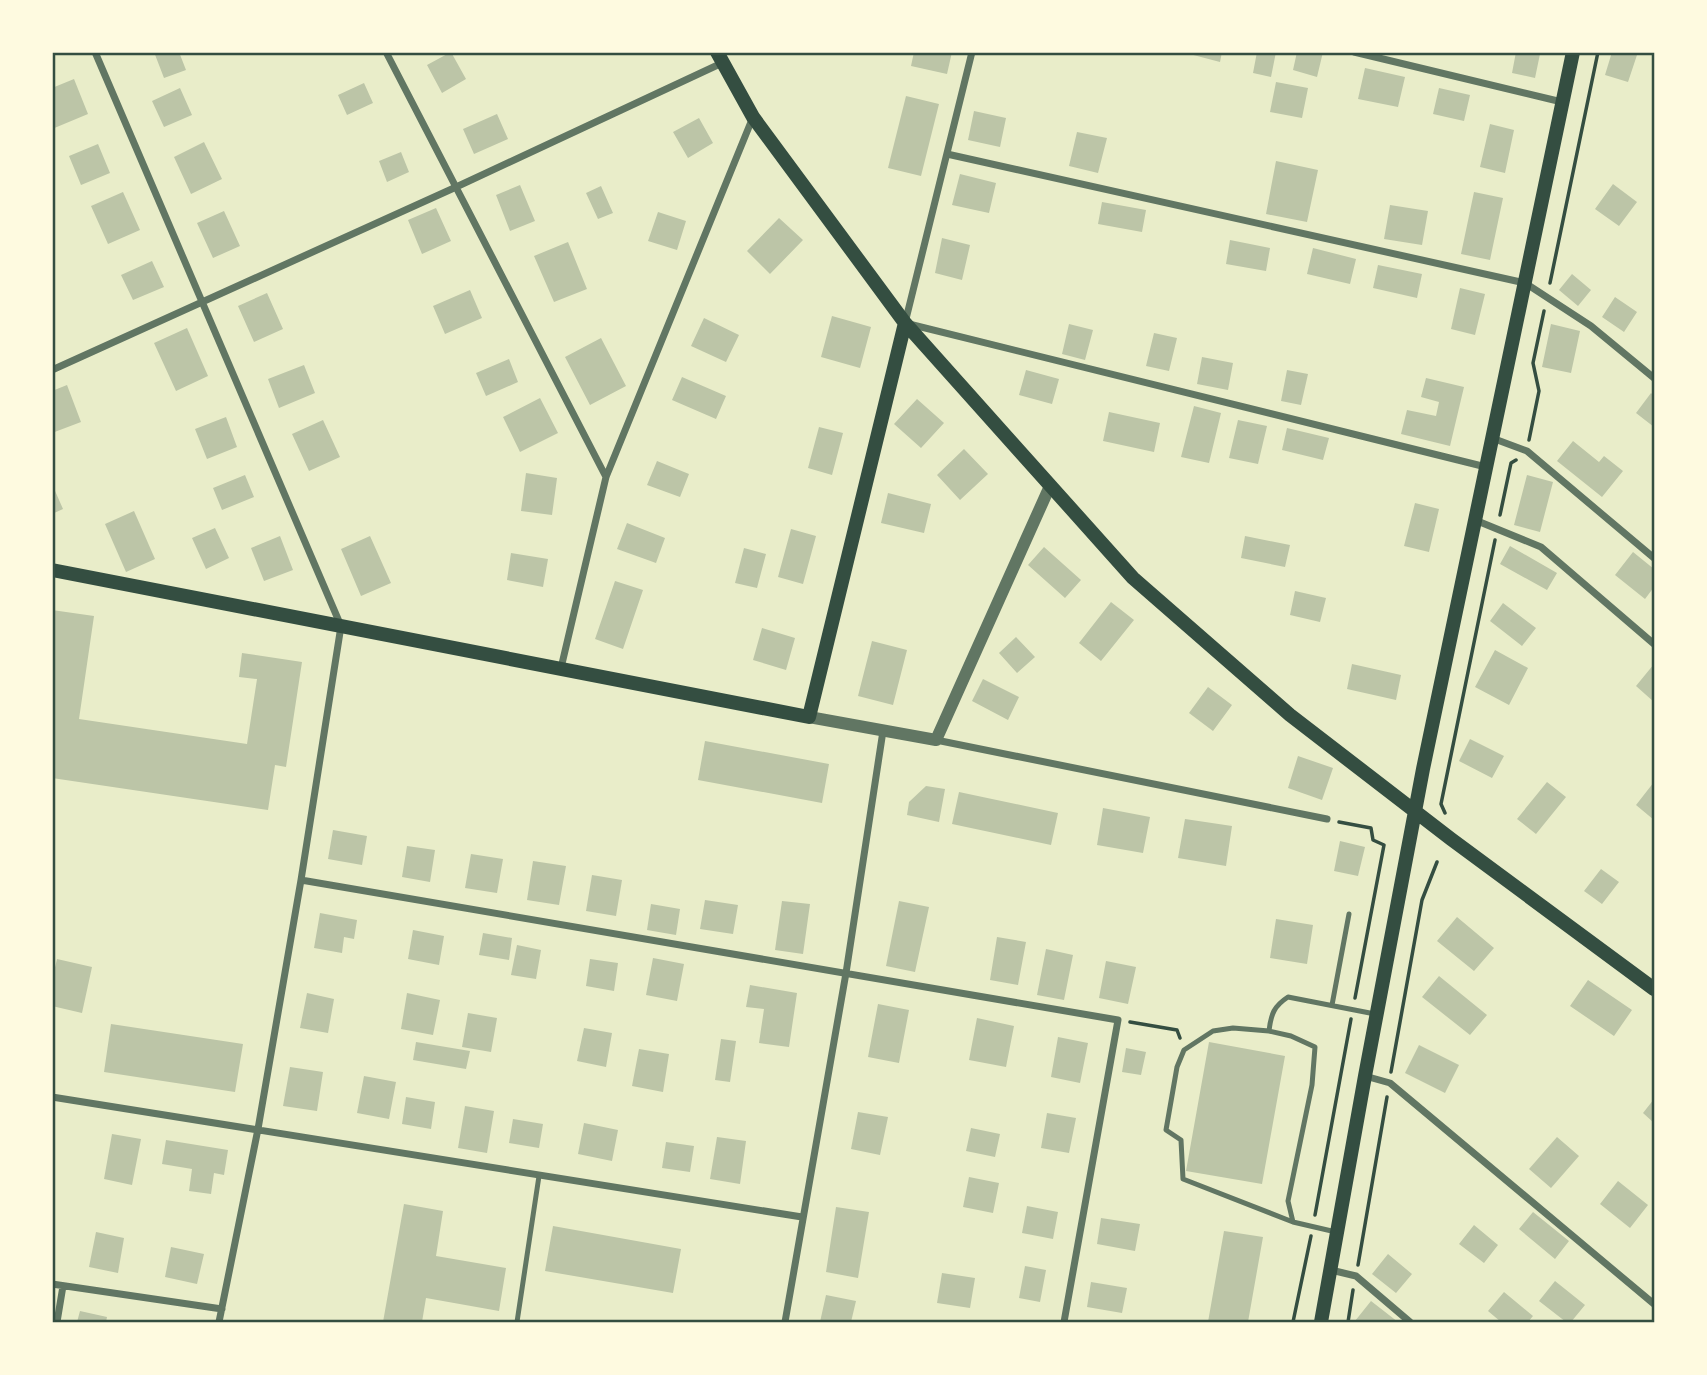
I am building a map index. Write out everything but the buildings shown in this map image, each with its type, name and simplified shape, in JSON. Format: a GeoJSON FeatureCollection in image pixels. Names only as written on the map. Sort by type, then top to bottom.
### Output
{"type":"FeatureCollection","features":[{"type":"Feature","properties":{"kind":"main road"},"geometry":{"type":"LineString","coordinates":[[1321,1322],[1415,810],[1573,52]]}},
{"type":"Feature","properties":{"kind":"main road"},"geometry":{"type":"LineString","coordinates":[[720,58],[754,117],[905,323],[1133,578],[1290,715],[1451,839],[1654,989]]}},
{"type":"Feature","properties":{"kind":"main road"},"geometry":{"type":"LineString","coordinates":[[52,570],[809,717],[905,323]]}},
{"type":"Feature","properties":{"kind":"street"},"geometry":{"type":"LineString","coordinates":[[95,52],[341,626],[258,1129],[219,1322]]}},
{"type":"Feature","properties":{"kind":"street"},"geometry":{"type":"LineString","coordinates":[[386,52],[454,188],[606,477]]}},
{"type":"Feature","properties":{"kind":"street"},"geometry":{"type":"LineString","coordinates":[[972,52],[905,323],[1486,467]]}},
{"type":"Feature","properties":{"kind":"street"},"geometry":{"type":"LineString","coordinates":[[1354,52],[1563,102]]}},
{"type":"Feature","properties":{"kind":"street"},"geometry":{"type":"LineString","coordinates":[[52,370],[454,188],[720,58]]}},
{"type":"Feature","properties":{"kind":"street"},"geometry":{"type":"LineString","coordinates":[[561,669],[606,477],[754,117]]}},
{"type":"Feature","properties":{"kind":"street"},"geometry":{"type":"LineString","coordinates":[[947,154],[1525,283],[1591,326],[1654,377]]}},
{"type":"Feature","properties":{"kind":"street"},"geometry":{"type":"LineString","coordinates":[[1492,438],[1527,451],[1654,558]]}},
{"type":"Feature","properties":{"kind":"street"},"geometry":{"type":"LineString","coordinates":[[936,740],[1050,486]]}},
{"type":"Feature","properties":{"kind":"street"},"geometry":{"type":"LineString","coordinates":[[1475,520],[1541,547],[1654,644]]}},
{"type":"Feature","properties":{"kind":"street"},"geometry":{"type":"LineString","coordinates":[[809,717],[1327,819]]}},
{"type":"Feature","properties":{"kind":"street"},"geometry":{"type":"LineString","coordinates":[[785,1322],[846,973],[883,731]]}},
{"type":"Feature","properties":{"kind":"street"},"geometry":{"type":"LineString","coordinates":[[301,880],[1118,1020],[1064,1322]]}},
{"type":"Feature","properties":{"kind":"street"},"geometry":{"type":"LineString","coordinates":[[1365,1076],[1390,1083],[1654,1304]]}},
{"type":"Feature","properties":{"kind":"street"},"geometry":{"type":"LineString","coordinates":[[52,1097],[802,1217]]}},
{"type":"Feature","properties":{"kind":"street"},"geometry":{"type":"LineString","coordinates":[[1331,1270],[1356,1276],[1410,1322]]}},
{"type":"Feature","properties":{"kind":"street"},"geometry":{"type":"LineString","coordinates":[[52,1284],[222,1309]]}},
{"type":"Feature","properties":{"kind":"street"},"geometry":{"type":"LineString","coordinates":[[57,1322],[63,1286]]}},
{"type":"Feature","properties":{"kind":"lane"},"geometry":{"type":"LineString","coordinates":[[1332,1005],[1349,914]]}},
{"type":"Feature","properties":{"kind":"lane"},"geometry":{"type":"LineString","coordinates":[[1269,1031],[1272,1013],[1277,1004],[1288,997],[1377,1014]]}},
{"type":"Feature","properties":{"kind":"lane"},"geometry":{"type":"LineString","coordinates":[[1293,1223],[1287,1201],[1312,1085],[1315,1047],[1291,1036],[1269,1031],[1233,1028],[1213,1031],[1184,1050],[1177,1067],[1167,1130],[1181,1140],[1183,1179],[1293,1223],[1338,1232]]}},
{"type":"Feature","properties":{"kind":"lane"},"geometry":{"type":"LineString","coordinates":[[517,1322],[539,1176]]}},
{"type":"Feature","properties":{"kind":"path"},"geometry":{"type":"LineString","coordinates":[[1293,1322],[1384,845],[1373,840],[1371,828],[1327,819]]}},
{"type":"Feature","properties":{"kind":"path"},"geometry":{"type":"LineString","coordinates":[[1118,1020],[1177,1030],[1184,1050]]}}]}
